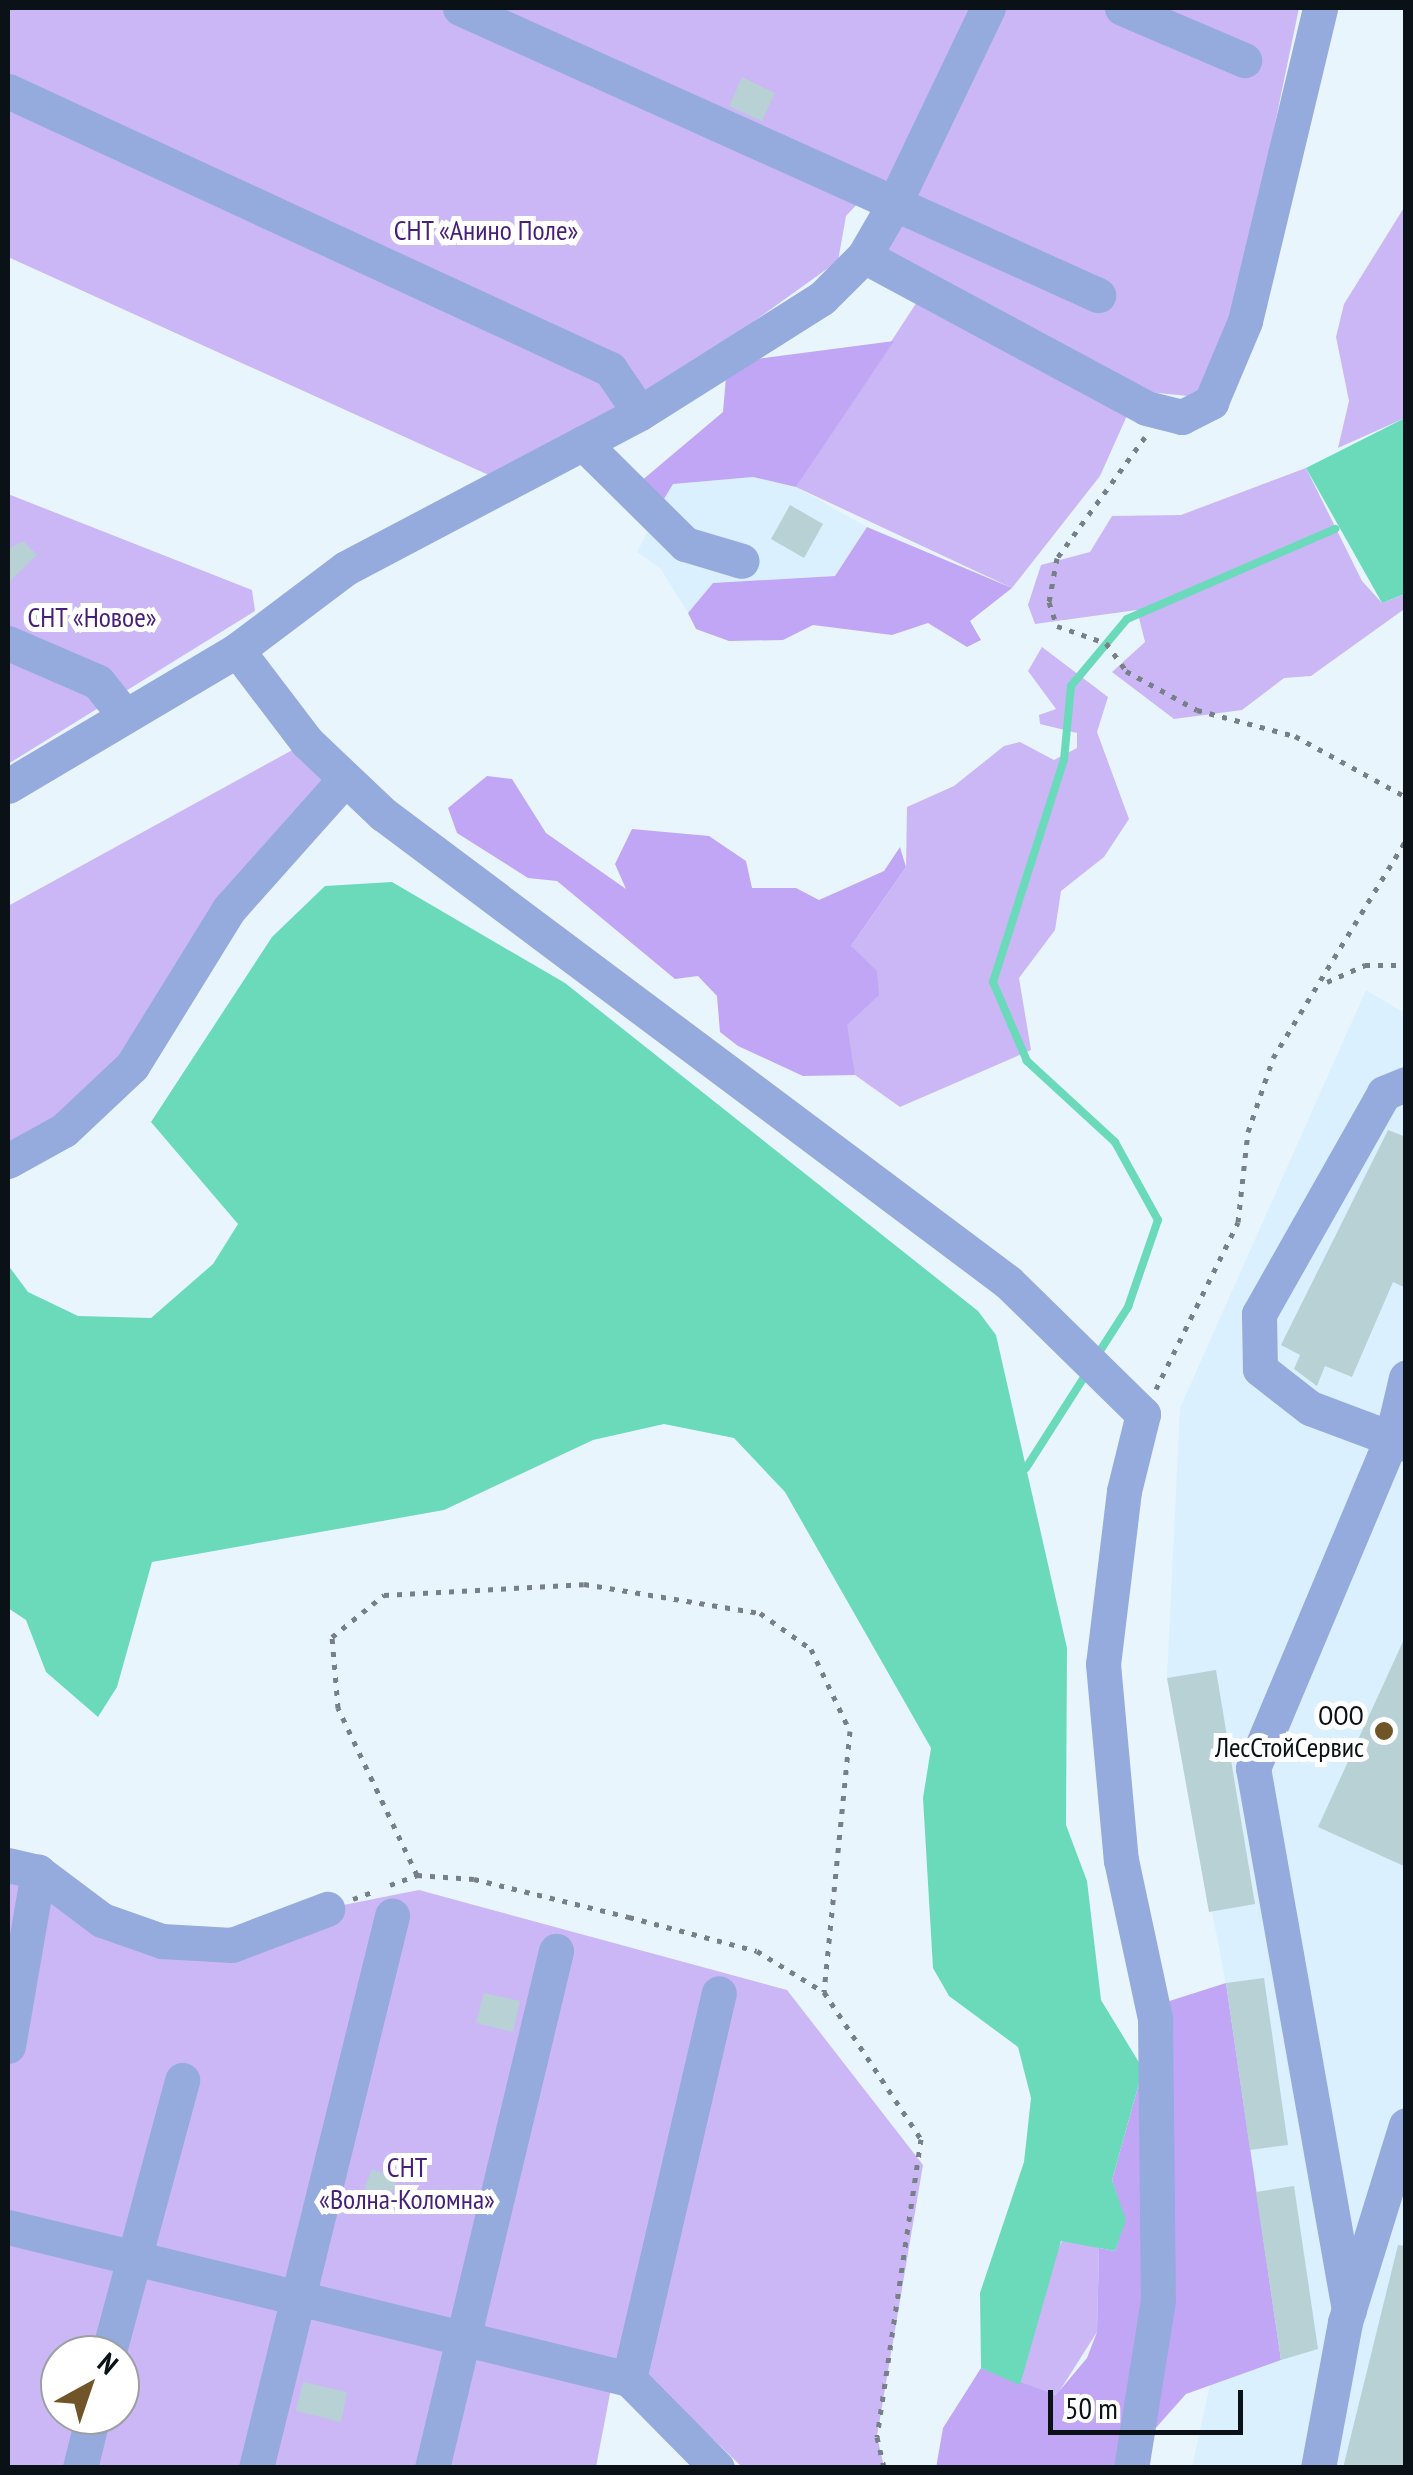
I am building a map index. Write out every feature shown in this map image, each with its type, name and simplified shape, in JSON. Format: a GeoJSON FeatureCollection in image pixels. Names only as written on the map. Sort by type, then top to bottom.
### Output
{"type":"FeatureCollection","features":[{"type":"Feature","properties":{"kind":"street"},"geometry":{"type":"LineString","coordinates":[[460,8],[1098,296]]}},
{"type":"Feature","properties":{"kind":"street"},"geometry":{"type":"LineString","coordinates":[[8,786],[237,650],[346,568],[640,413],[822,298],[864,256],[893,206],[988,8]]}},
{"type":"Feature","properties":{"kind":"street"},"geometry":{"type":"LineString","coordinates":[[1122,8],[1244,60]]}},
{"type":"Feature","properties":{"kind":"street"},"geometry":{"type":"LineString","coordinates":[[864,256],[1146,408],[1182,417],[1211,402],[1226,380],[1320,8]]}},
{"type":"Feature","properties":{"kind":"street"},"geometry":{"type":"LineString","coordinates":[[8,91],[610,369],[640,413]]}},
{"type":"Feature","properties":{"kind":"street"},"geometry":{"type":"LineString","coordinates":[[583,443],[685,544],[742,561]]}},
{"type":"Feature","properties":{"kind":"street"},"geometry":{"type":"LineString","coordinates":[[8,643],[98,682],[125,716]]}},
{"type":"Feature","properties":{"kind":"street"},"geometry":{"type":"LineString","coordinates":[[237,650],[344,780],[1008,1282],[1144,1414],[1124,1492],[1103,1664],[1121,1860],[1156,2019],[1158,2300],[1133,2412],[1132,2468]]}},
{"type":"Feature","properties":{"kind":"street"},"geometry":{"type":"LineString","coordinates":[[8,1161],[64,1130],[132,1066],[228,909],[344,780]]}},
{"type":"Feature","properties":{"kind":"street"},"geometry":{"type":"LineString","coordinates":[[1399,1441],[1310,1408],[1260,1369],[1259,1314],[1384,1093],[1406,1084]]}},
{"type":"Feature","properties":{"kind":"street"},"geometry":{"type":"LineString","coordinates":[[1349,2310],[1252,1768],[1399,1441],[1406,1378]]}},
{"type":"Feature","properties":{"kind":"street"},"geometry":{"type":"LineString","coordinates":[[8,2046],[23,1868],[102,1920],[162,1941],[232,1945],[326,1909]]}},
{"type":"Feature","properties":{"kind":"street"},"geometry":{"type":"LineString","coordinates":[[256,2468],[392,1916]]}},
{"type":"Feature","properties":{"kind":"street"},"geometry":{"type":"LineString","coordinates":[[432,2468],[556,1952]]}},
{"type":"Feature","properties":{"kind":"street"},"geometry":{"type":"LineString","coordinates":[[628,2379],[718,1993]]}},
{"type":"Feature","properties":{"kind":"street"},"geometry":{"type":"LineString","coordinates":[[113,2335],[182,2080]]}},
{"type":"Feature","properties":{"kind":"street"},"geometry":{"type":"LineString","coordinates":[[1318,2468],[1349,2310],[1406,2126]]}},
{"type":"Feature","properties":{"kind":"street"},"geometry":{"type":"LineString","coordinates":[[8,2227],[628,2379],[717,2468]]}},
{"type":"Feature","properties":{"kind":"street"},"geometry":{"type":"LineString","coordinates":[[80,2468],[88,2435]]}},
{"type":"Feature","properties":{"kind":"path"},"geometry":{"type":"LineString","coordinates":[[1146,408],[1144,444],[1056,558],[1048,602],[1057,626],[1106,643],[1126,672],[1197,710],[1295,736],[1406,796]]}},
{"type":"Feature","properties":{"kind":"path"},"geometry":{"type":"LineString","coordinates":[[1144,1414],[1238,1222],[1248,1132],[1273,1058],[1324,984],[1406,840]]}},
{"type":"Feature","properties":{"kind":"path"},"geometry":{"type":"LineString","coordinates":[[1324,984],[1365,965],[1406,965]]}},
{"type":"Feature","properties":{"kind":"path"},"geometry":{"type":"LineString","coordinates":[[417,1875],[338,1708],[332,1637],[384,1595],[584,1584],[760,1613],[811,1649],[850,1732],[824,1992]]}},
{"type":"Feature","properties":{"kind":"path"},"geometry":{"type":"LineString","coordinates":[[326,1909],[417,1875],[474,1879],[757,1950],[824,1992],[920,2138],[876,2436],[884,2468]]}},
{"type":"Feature","properties":{"kind":"shaded area"},"geometry":{"type":"Polygon","coordinates":[[[894,341],[796,487],[753,477],[673,484],[661,504],[640,482],[723,412],[726,377],[756,359],[894,341]]]}},
{"type":"Feature","properties":{"kind":"shaded area"},"geometry":{"type":"Polygon","coordinates":[[[1405,418],[1405,594],[1382,603],[1306,468],[1405,418]]]}},
{"type":"Feature","properties":{"kind":"shaded area"},"geometry":{"type":"Polygon","coordinates":[[[753,477],[796,487],[867,527],[835,576],[713,583],[688,613],[660,568],[637,552],[672,484],[753,477]]]}},
{"type":"Feature","properties":{"kind":"shaded area"},"geometry":{"type":"Polygon","coordinates":[[[867,527],[1012,588],[970,621],[981,640],[967,647],[928,623],[892,635],[813,625],[783,640],[729,641],[696,629],[688,613],[713,583],[835,576],[867,527]]]}},
{"type":"Feature","properties":{"kind":"shaded area"},"geometry":{"type":"Polygon","coordinates":[[[487,776],[512,779],[546,833],[626,889],[615,864],[632,829],[709,836],[746,861],[752,888],[796,888],[819,900],[884,871],[900,847],[906,867],[851,946],[877,971],[879,995],[847,1025],[855,1075],[803,1076],[738,1046],[720,1032],[717,996],[698,976],[675,979],[557,881],[528,878],[457,833],[448,808],[487,776]]]}},
{"type":"Feature","properties":{"kind":"shaded area"},"geometry":{"type":"Polygon","coordinates":[[[392,882],[565,983],[978,1311],[996,1335],[1067,1648],[1066,1825],[1087,1881],[1101,2000],[1143,2069],[1112,2180],[1126,2220],[1115,2251],[1061,2241],[1020,2385],[981,2368],[980,2293],[1024,2162],[1031,2098],[1018,2047],[949,1996],[933,1968],[923,1798],[931,1748],[785,1492],[734,1438],[664,1424],[593,1440],[444,1510],[152,1562],[117,1687],[98,1717],[46,1672],[26,1620],[8,1608],[8,1265],[28,1292],[78,1316],[151,1318],[213,1264],[238,1224],[151,1122],[272,937],[325,886],[392,882]]]}},
{"type":"Feature","properties":{"kind":"shaded area"},"geometry":{"type":"Polygon","coordinates":[[[1366,990],[1406,1014],[1405,2467],[1192,2467],[1210,2385],[1281,2360],[1226,1984],[1167,1678],[1180,1408],[1366,990]]]}},
{"type":"Feature","properties":{"kind":"shaded area"},"geometry":{"type":"Polygon","coordinates":[[[1226,1983],[1281,2360],[1186,2394],[1121,2467],[936,2468],[943,2428],[981,2368],[1056,2395],[1087,2358],[1097,2332],[1099,2248],[1115,2251],[1125,2220],[1112,2180],[1143,2069],[1138,2011],[1226,1983]]]}},
{"type":"Feature","properties":{"kind":"green space","name":"СНТ «Анино Поле»"},"geometry":{"type":"Polygon","coordinates":[[[8,8],[977,8],[892,188],[874,186],[846,216],[838,261],[648,397],[493,477],[8,257],[8,8]]]}},
{"type":"Feature","properties":{"kind":"green space"},"geometry":{"type":"Polygon","coordinates":[[[999,8],[1299,8],[1237,307],[1198,397],[1138,391],[1100,476],[1012,588],[796,487],[915,305],[924,276],[881,255],[999,8]]]}},
{"type":"Feature","properties":{"kind":"green space"},"geometry":{"type":"Polygon","coordinates":[[[1405,206],[1405,418],[1338,448],[1349,401],[1336,337],[1344,304],[1405,206]]]}},
{"type":"Feature","properties":{"kind":"green space"},"geometry":{"type":"Polygon","coordinates":[[[1306,468],[1362,581],[1382,603],[1406,594],[1403,610],[1311,676],[1284,678],[1242,710],[1174,719],[1112,672],[1145,642],[1137,610],[1035,624],[1028,605],[1041,565],[1090,552],[1112,516],[1181,515],[1306,468]]]}},
{"type":"Feature","properties":{"kind":"green space","name":"СНТ «Новое»"},"geometry":{"type":"Polygon","coordinates":[[[8,494],[252,590],[255,611],[8,764],[8,494]]]}},
{"type":"Feature","properties":{"kind":"green space"},"geometry":{"type":"Polygon","coordinates":[[[1042,647],[1108,697],[1097,732],[1129,819],[1104,857],[1061,891],[1055,930],[1019,978],[1031,1050],[900,1107],[855,1075],[844,1034],[863,965],[851,946],[906,867],[907,807],[954,786],[1004,746],[1020,742],[1054,760],[1077,748],[1077,733],[1040,724],[1039,715],[1056,709],[1028,671],[1042,647]]]}},
{"type":"Feature","properties":{"kind":"green space"},"geometry":{"type":"Polygon","coordinates":[[[307,742],[344,780],[132,1066],[8,1161],[8,906],[307,742]]]}},
{"type":"Feature","properties":{"kind":"green space","name":"СНТ «Волна-Коломна»"},"geometry":{"type":"Polygon","coordinates":[[[8,1865],[162,1941],[419,1890],[787,1990],[923,2165],[877,2436],[884,2467],[740,2465],[631,2360],[612,2383],[596,2467],[8,2468],[8,1865]]]}},
{"type":"Feature","properties":{"kind":"green space"},"geometry":{"type":"Polygon","coordinates":[[[1080,2240],[1099,2248],[1097,2332],[1057,2395],[1020,2385],[1046,2272],[1062,2241],[1080,2240]]]}},
{"type":"Feature","properties":{"kind":"building"},"geometry":{"type":"Polygon","coordinates":[[[742,77],[775,93],[762,121],[729,106],[742,77]]]}},
{"type":"Feature","properties":{"kind":"building"},"geometry":{"type":"Polygon","coordinates":[[[790,505],[823,524],[804,558],[771,539],[790,505]]]}},
{"type":"Feature","properties":{"kind":"building"},"geometry":{"type":"Polygon","coordinates":[[[23,541],[37,555],[8,583],[8,549],[23,541]]]}},
{"type":"Feature","properties":{"kind":"building"},"geometry":{"type":"Polygon","coordinates":[[[1388,1130],[1406,1137],[1406,1288],[1393,1282],[1352,1377],[1325,1366],[1317,1386],[1294,1369],[1300,1355],[1281,1345],[1388,1130]]]}},
{"type":"Feature","properties":{"kind":"building","name":"ООО ЛесСтойСервис"},"geometry":{"type":"Polygon","coordinates":[[[1406,1635],[1406,1867],[1318,1827],[1406,1635]]]}},
{"type":"Feature","properties":{"kind":"building"},"geometry":{"type":"Polygon","coordinates":[[[1216,1670],[1255,1904],[1209,1912],[1167,1678],[1216,1670]]]}},
{"type":"Feature","properties":{"kind":"building"},"geometry":{"type":"Polygon","coordinates":[[[1264,1978],[1288,2145],[1250,2150],[1226,1983],[1264,1978]]]}},
{"type":"Feature","properties":{"kind":"building"},"geometry":{"type":"Polygon","coordinates":[[[484,1993],[520,2001],[513,2032],[476,2023],[484,1993]]]}},
{"type":"Feature","properties":{"kind":"building"},"geometry":{"type":"Polygon","coordinates":[[[372,2169],[397,2179],[387,2206],[362,2196],[372,2169]]]}},
{"type":"Feature","properties":{"kind":"building"},"geometry":{"type":"Polygon","coordinates":[[[1294,2186],[1318,2349],[1281,2360],[1256,2192],[1294,2186]]]}},
{"type":"Feature","properties":{"kind":"building"},"geometry":{"type":"Polygon","coordinates":[[[1398,2245],[1406,2246],[1406,2468],[1343,2468],[1398,2245]]]}},
{"type":"Feature","properties":{"kind":"building"},"geometry":{"type":"Polygon","coordinates":[[[303,2382],[347,2392],[341,2422],[296,2411],[303,2382]]]}},
{"type":"Feature","properties":{"kind":"waterway"},"geometry":{"type":"LineString","coordinates":[[1098,1354],[1128,1307],[1158,1220],[1115,1142],[1027,1061],[993,982],[1064,760],[1071,686],[1127,619],[1335,529]]}},
{"type":"Feature","properties":{"kind":"waterway"},"geometry":{"type":"LineString","coordinates":[[1026,1468],[1086,1374]]}},
{"type":"Feature","properties":{"kind":"place","name":"ООО ЛесСтойСервис"},"geometry":{"type":"Point","coordinates":[1384,1731]}}]}
